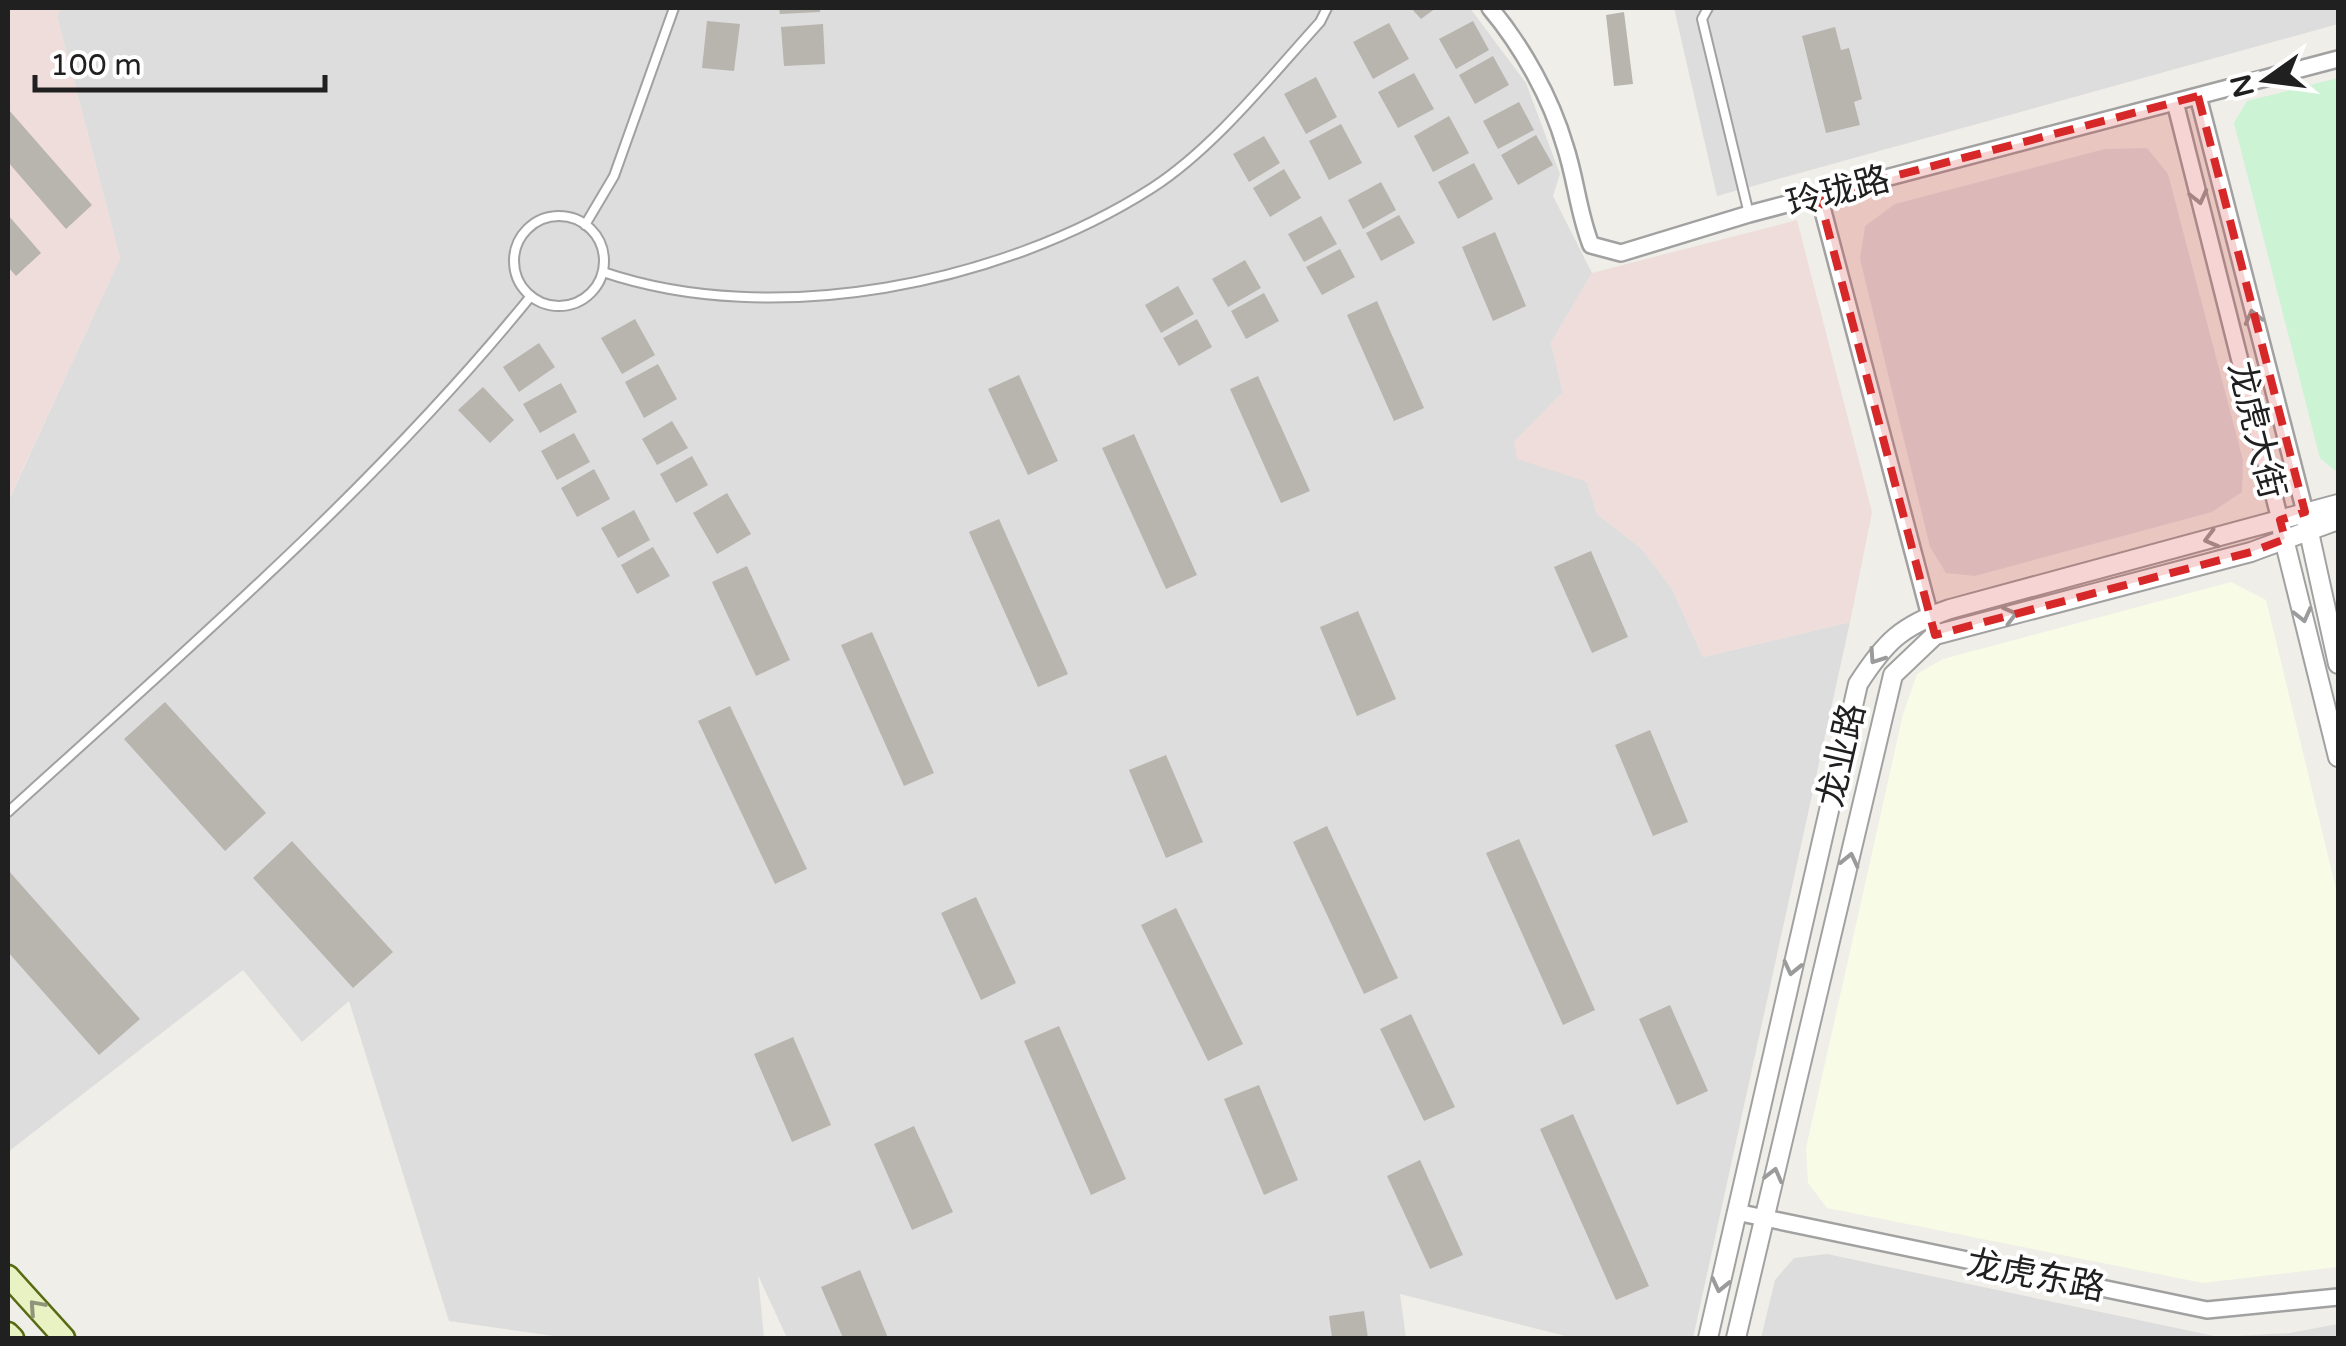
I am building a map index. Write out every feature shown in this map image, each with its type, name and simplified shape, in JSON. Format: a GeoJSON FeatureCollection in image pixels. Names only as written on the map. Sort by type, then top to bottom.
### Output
{"type":"FeatureCollection","features":[{"type":"Feature","properties":{"kind":"main road"},"geometry":{"type":"LineString","coordinates":[[8,1276],[64,1338]]}},
{"type":"Feature","properties":{"kind":"main road"},"geometry":{"type":"LineString","coordinates":[[8,1333],[13,1338]]}},
{"type":"Feature","properties":{"kind":"street","name":"玲珑路"},"geometry":{"type":"LineString","coordinates":[[1490,8],[1540,85],[1566,146],[1578,213],[1592,244],[1621,253],[1750,214],[2338,59]]}},
{"type":"Feature","properties":{"kind":"street","name":"龙虎大街"},"geometry":{"type":"LineString","coordinates":[[2198,96],[2305,512],[2338,664]]}},
{"type":"Feature","properties":{"kind":"street","name":"龙虎大街"},"geometry":{"type":"LineString","coordinates":[[2175,102],[2338,757]]}},
{"type":"Feature","properties":{"kind":"street"},"geometry":{"type":"LineString","coordinates":[[1820,196],[1935,635]]}},
{"type":"Feature","properties":{"kind":"street","name":"龙业路"},"geometry":{"type":"LineString","coordinates":[[1736,1338],[1893,676],[1935,635],[2282,530],[2305,512],[2338,504]]}},
{"type":"Feature","properties":{"kind":"street","name":"龙业路"},"geometry":{"type":"LineString","coordinates":[[1708,1338],[1858,684],[1885,642],[1930,616],[2282,530],[2308,532],[2338,520]]}},
{"type":"Feature","properties":{"kind":"street","name":"龙虎东路"},"geometry":{"type":"LineString","coordinates":[[1736,1212],[2207,1310],[2338,1296]]}},
{"type":"Feature","properties":{"kind":"lane"},"geometry":{"type":"LineString","coordinates":[[585,225],[614,176],[674,8]]}},
{"type":"Feature","properties":{"kind":"lane"},"geometry":{"type":"LineString","coordinates":[[602,272],[642,286],[736,297],[843,295],[950,274],[1061,235],[1154,187],[1236,114],[1320,22],[1327,8]]}},
{"type":"Feature","properties":{"kind":"lane"},"geometry":{"type":"LineString","coordinates":[[1708,8],[1702,20],[1750,214]]}},
{"type":"Feature","properties":{"kind":"lane"},"geometry":{"type":"LineString","coordinates":[[562,216],[585,225],[600,243],[602,272],[581,300],[564,306],[547,304],[531,296],[518,282],[516,244],[527,228],[543,218],[562,216]]}},
{"type":"Feature","properties":{"kind":"lane"},"geometry":{"type":"LineString","coordinates":[[8,812],[277,568],[455,390],[531,296]]}},
{"type":"Feature","properties":{"kind":"highlighted area"},"geometry":{"type":"Polygon","coordinates":[[[2198,96],[2305,512],[2280,520],[2285,539],[2251,552],[1935,635],[1819,196],[2198,96]]]}},
{"type":"Feature","properties":{"kind":"shaded area"},"geometry":{"type":"Polygon","coordinates":[[[8,8],[61,8],[57,17],[120,258],[8,501],[8,8]]]}},
{"type":"Feature","properties":{"kind":"shaded area"},"geometry":{"type":"Polygon","coordinates":[[[61,8],[1470,8],[1526,83],[1560,174],[1553,196],[1592,273],[1551,343],[1563,392],[1514,442],[1587,482],[1597,514],[1642,549],[1672,589],[1703,657],[1850,622],[1693,1338],[1573,1338],[1400,1294],[1406,1338],[787,1338],[758,1275],[764,1338],[567,1338],[449,1321],[349,1001],[302,1042],[243,970],[8,1152],[8,502],[120,258],[57,16],[61,8]]]}},
{"type":"Feature","properties":{"kind":"shaded area"},"geometry":{"type":"Polygon","coordinates":[[[1674,8],[2338,8],[2338,24],[1717,196],[1674,8]]]}},
{"type":"Feature","properties":{"kind":"shaded area"},"geometry":{"type":"Polygon","coordinates":[[[2147,148],[2168,174],[2243,460],[2242,492],[2212,512],[1975,576],[1946,573],[1930,547],[1860,259],[1865,226],[1895,204],[2105,149],[2147,148]]]}},
{"type":"Feature","properties":{"kind":"shaded area"},"geometry":{"type":"Polygon","coordinates":[[[1797,220],[1872,512],[1850,622],[1703,657],[1672,589],[1642,549],[1597,514],[1587,482],[1517,459],[1514,442],[1563,392],[1551,343],[1592,273],[1797,220]]]}},
{"type":"Feature","properties":{"kind":"shaded area"},"geometry":{"type":"Polygon","coordinates":[[[2231,582],[2266,600],[2338,897],[2338,1267],[2203,1283],[1827,1208],[1808,1183],[1806,1148],[1903,714],[1917,674],[1943,659],[2231,582]]]}},
{"type":"Feature","properties":{"kind":"shaded area"},"geometry":{"type":"Polygon","coordinates":[[[1827,1254],[2219,1337],[2290,1333],[2338,1324],[2338,1338],[1761,1338],[1775,1280],[1794,1258],[1827,1254]]]}},
{"type":"Feature","properties":{"kind":"green space"},"geometry":{"type":"Polygon","coordinates":[[[2338,78],[2338,473],[2320,458],[2234,123],[2247,101],[2338,78]]]}},
{"type":"Feature","properties":{"kind":"building"},"geometry":{"type":"Polygon","coordinates":[[[779,8],[820,8],[820,12],[780,14],[779,8]]]}},
{"type":"Feature","properties":{"kind":"building"},"geometry":{"type":"Polygon","coordinates":[[[1411,8],[1436,8],[1421,19],[1411,8]]]}},
{"type":"Feature","properties":{"kind":"building"},"geometry":{"type":"Polygon","coordinates":[[[1624,12],[1633,84],[1614,86],[1606,15],[1624,12]]]}},
{"type":"Feature","properties":{"kind":"building"},"geometry":{"type":"Polygon","coordinates":[[[707,21],[740,24],[734,71],[702,68],[707,21]]]}},
{"type":"Feature","properties":{"kind":"building"},"geometry":{"type":"Polygon","coordinates":[[[1473,21],[1489,50],[1456,69],[1439,39],[1473,21]]]}},
{"type":"Feature","properties":{"kind":"building"},"geometry":{"type":"Polygon","coordinates":[[[1389,23],[1409,59],[1373,79],[1353,42],[1389,23]]]}},
{"type":"Feature","properties":{"kind":"building"},"geometry":{"type":"Polygon","coordinates":[[[823,24],[825,64],[784,66],[781,27],[823,24]]]}},
{"type":"Feature","properties":{"kind":"building"},"geometry":{"type":"Polygon","coordinates":[[[1835,27],[1841,50],[1849,48],[1862,99],[1854,102],[1860,125],[1826,133],[1802,36],[1835,27]]]}},
{"type":"Feature","properties":{"kind":"building"},"geometry":{"type":"Polygon","coordinates":[[[1493,56],[1509,85],[1475,104],[1459,75],[1493,56]]]}},
{"type":"Feature","properties":{"kind":"building"},"geometry":{"type":"Polygon","coordinates":[[[1414,73],[1434,109],[1398,128],[1378,92],[1414,73]]]}},
{"type":"Feature","properties":{"kind":"building"},"geometry":{"type":"Polygon","coordinates":[[[1316,77],[1337,117],[1306,134],[1284,94],[1316,77]]]}},
{"type":"Feature","properties":{"kind":"building"},"geometry":{"type":"Polygon","coordinates":[[[1519,102],[1534,130],[1498,149],[1483,121],[1519,102]]]}},
{"type":"Feature","properties":{"kind":"building"},"geometry":{"type":"Polygon","coordinates":[[[8,109],[92,205],[66,229],[8,162],[8,109]]]}},
{"type":"Feature","properties":{"kind":"building"},"geometry":{"type":"Polygon","coordinates":[[[1449,116],[1469,153],[1433,172],[1414,136],[1449,116]]]}},
{"type":"Feature","properties":{"kind":"building"},"geometry":{"type":"Polygon","coordinates":[[[1341,124],[1362,163],[1329,180],[1309,141],[1341,124]]]}},
{"type":"Feature","properties":{"kind":"building"},"geometry":{"type":"Polygon","coordinates":[[[1536,135],[1553,165],[1518,185],[1501,155],[1536,135]]]}},
{"type":"Feature","properties":{"kind":"building"},"geometry":{"type":"Polygon","coordinates":[[[1264,136],[1280,163],[1249,182],[1233,154],[1264,136]]]}},
{"type":"Feature","properties":{"kind":"building"},"geometry":{"type":"Polygon","coordinates":[[[1474,163],[1493,199],[1458,219],[1438,182],[1474,163]]]}},
{"type":"Feature","properties":{"kind":"building"},"geometry":{"type":"Polygon","coordinates":[[[1284,169],[1301,198],[1270,217],[1253,188],[1284,169]]]}},
{"type":"Feature","properties":{"kind":"building"},"geometry":{"type":"Polygon","coordinates":[[[1381,182],[1396,210],[1363,229],[1348,200],[1381,182]]]}},
{"type":"Feature","properties":{"kind":"building"},"geometry":{"type":"Polygon","coordinates":[[[8,215],[41,253],[16,276],[8,267],[8,215]]]}},
{"type":"Feature","properties":{"kind":"building"},"geometry":{"type":"Polygon","coordinates":[[[1399,215],[1415,243],[1381,261],[1366,233],[1399,215]]]}},
{"type":"Feature","properties":{"kind":"building"},"geometry":{"type":"Polygon","coordinates":[[[1321,216],[1337,244],[1304,262],[1288,234],[1321,216]]]}},
{"type":"Feature","properties":{"kind":"building"},"geometry":{"type":"Polygon","coordinates":[[[1495,232],[1526,306],[1493,321],[1462,247],[1495,232]]]}},
{"type":"Feature","properties":{"kind":"building"},"geometry":{"type":"Polygon","coordinates":[[[1340,249],[1355,277],[1322,295],[1306,267],[1340,249]]]}},
{"type":"Feature","properties":{"kind":"building"},"geometry":{"type":"Polygon","coordinates":[[[1245,260],[1261,288],[1228,307],[1212,279],[1245,260]]]}},
{"type":"Feature","properties":{"kind":"building"},"geometry":{"type":"Polygon","coordinates":[[[1178,286],[1194,314],[1161,333],[1145,305],[1178,286]]]}},
{"type":"Feature","properties":{"kind":"building"},"geometry":{"type":"Polygon","coordinates":[[[1264,293],[1279,321],[1246,339],[1231,311],[1264,293]]]}},
{"type":"Feature","properties":{"kind":"building"},"geometry":{"type":"Polygon","coordinates":[[[1377,301],[1424,408],[1394,421],[1347,315],[1377,301]]]}},
{"type":"Feature","properties":{"kind":"building"},"geometry":{"type":"Polygon","coordinates":[[[635,319],[655,355],[622,374],[601,338],[635,319]]]}},
{"type":"Feature","properties":{"kind":"building"},"geometry":{"type":"Polygon","coordinates":[[[1197,319],[1212,347],[1179,366],[1163,338],[1197,319]]]}},
{"type":"Feature","properties":{"kind":"building"},"geometry":{"type":"Polygon","coordinates":[[[539,343],[555,367],[519,392],[503,367],[539,343]]]}},
{"type":"Feature","properties":{"kind":"building"},"geometry":{"type":"Polygon","coordinates":[[[658,364],[677,399],[644,418],[625,382],[658,364]]]}},
{"type":"Feature","properties":{"kind":"building"},"geometry":{"type":"Polygon","coordinates":[[[1019,375],[1058,461],[1028,475],[988,389],[1019,375]]]}},
{"type":"Feature","properties":{"kind":"building"},"geometry":{"type":"Polygon","coordinates":[[[1258,376],[1310,491],[1281,503],[1230,389],[1258,376]]]}},
{"type":"Feature","properties":{"kind":"building"},"geometry":{"type":"Polygon","coordinates":[[[561,383],[577,412],[540,433],[523,404],[561,383]]]}},
{"type":"Feature","properties":{"kind":"building"},"geometry":{"type":"Polygon","coordinates":[[[483,387],[514,420],[490,443],[458,410],[483,387]]]}},
{"type":"Feature","properties":{"kind":"building"},"geometry":{"type":"Polygon","coordinates":[[[672,421],[688,448],[657,465],[642,439],[672,421]]]}},
{"type":"Feature","properties":{"kind":"building"},"geometry":{"type":"Polygon","coordinates":[[[574,433],[590,462],[557,480],[541,451],[574,433]]]}},
{"type":"Feature","properties":{"kind":"building"},"geometry":{"type":"Polygon","coordinates":[[[1134,434],[1197,575],[1166,589],[1102,448],[1134,434]]]}},
{"type":"Feature","properties":{"kind":"building"},"geometry":{"type":"Polygon","coordinates":[[[692,456],[708,485],[676,503],[660,474],[692,456]]]}},
{"type":"Feature","properties":{"kind":"building"},"geometry":{"type":"Polygon","coordinates":[[[594,469],[610,499],[577,517],[561,488],[594,469]]]}},
{"type":"Feature","properties":{"kind":"building"},"geometry":{"type":"Polygon","coordinates":[[[727,493],[751,534],[717,554],[693,513],[727,493]]]}},
{"type":"Feature","properties":{"kind":"building"},"geometry":{"type":"Polygon","coordinates":[[[634,510],[650,540],[618,558],[601,528],[634,510]]]}},
{"type":"Feature","properties":{"kind":"building"},"geometry":{"type":"Polygon","coordinates":[[[999,519],[1068,674],[1038,687],[969,532],[999,519]]]}},
{"type":"Feature","properties":{"kind":"building"},"geometry":{"type":"Polygon","coordinates":[[[653,547],[670,576],[637,594],[621,565],[653,547]]]}},
{"type":"Feature","properties":{"kind":"building"},"geometry":{"type":"Polygon","coordinates":[[[1591,551],[1628,637],[1592,653],[1554,567],[1591,551]]]}},
{"type":"Feature","properties":{"kind":"building"},"geometry":{"type":"Polygon","coordinates":[[[747,566],[790,660],[756,676],[712,582],[747,566]]]}},
{"type":"Feature","properties":{"kind":"building"},"geometry":{"type":"Polygon","coordinates":[[[1358,611],[1396,699],[1357,716],[1320,627],[1358,611]]]}},
{"type":"Feature","properties":{"kind":"building"},"geometry":{"type":"Polygon","coordinates":[[[872,632],[934,773],[904,786],[841,645],[872,632]]]}},
{"type":"Feature","properties":{"kind":"building"},"geometry":{"type":"Polygon","coordinates":[[[165,702],[266,813],[225,851],[124,739],[165,702]]]}},
{"type":"Feature","properties":{"kind":"building"},"geometry":{"type":"Polygon","coordinates":[[[730,706],[807,869],[775,884],[698,721],[730,706]]]}},
{"type":"Feature","properties":{"kind":"building"},"geometry":{"type":"Polygon","coordinates":[[[1650,730],[1688,822],[1653,836],[1615,745],[1650,730]]]}},
{"type":"Feature","properties":{"kind":"building"},"geometry":{"type":"Polygon","coordinates":[[[1166,755],[1203,842],[1166,858],[1129,770],[1166,755]]]}},
{"type":"Feature","properties":{"kind":"building"},"geometry":{"type":"Polygon","coordinates":[[[1327,826],[1398,978],[1364,994],[1293,842],[1327,826]]]}},
{"type":"Feature","properties":{"kind":"building"},"geometry":{"type":"Polygon","coordinates":[[[1519,839],[1595,1010],[1563,1025],[1486,853],[1519,839]]]}},
{"type":"Feature","properties":{"kind":"building"},"geometry":{"type":"Polygon","coordinates":[[[292,841],[393,952],[353,988],[253,878],[292,841]]]}},
{"type":"Feature","properties":{"kind":"building"},"geometry":{"type":"Polygon","coordinates":[[[8,870],[140,1019],[99,1055],[8,952],[8,870]]]}},
{"type":"Feature","properties":{"kind":"building"},"geometry":{"type":"Polygon","coordinates":[[[976,897],[1016,983],[981,1000],[941,913],[976,897]]]}},
{"type":"Feature","properties":{"kind":"building"},"geometry":{"type":"Polygon","coordinates":[[[1176,908],[1243,1044],[1208,1061],[1141,925],[1176,908]]]}},
{"type":"Feature","properties":{"kind":"building"},"geometry":{"type":"Polygon","coordinates":[[[1670,1005],[1708,1091],[1677,1105],[1639,1019],[1670,1005]]]}},
{"type":"Feature","properties":{"kind":"building"},"geometry":{"type":"Polygon","coordinates":[[[1411,1014],[1455,1107],[1424,1121],[1380,1029],[1411,1014]]]}},
{"type":"Feature","properties":{"kind":"building"},"geometry":{"type":"Polygon","coordinates":[[[1059,1026],[1126,1179],[1091,1195],[1024,1041],[1059,1026]]]}},
{"type":"Feature","properties":{"kind":"building"},"geometry":{"type":"Polygon","coordinates":[[[793,1037],[831,1125],[792,1142],[754,1054],[793,1037]]]}},
{"type":"Feature","properties":{"kind":"building"},"geometry":{"type":"Polygon","coordinates":[[[1259,1085],[1298,1180],[1264,1195],[1224,1099],[1259,1085]]]}},
{"type":"Feature","properties":{"kind":"building"},"geometry":{"type":"Polygon","coordinates":[[[1573,1114],[1649,1286],[1616,1300],[1540,1129],[1573,1114]]]}},
{"type":"Feature","properties":{"kind":"building"},"geometry":{"type":"Polygon","coordinates":[[[914,1126],[953,1212],[912,1230],[874,1144],[914,1126]]]}},
{"type":"Feature","properties":{"kind":"building"},"geometry":{"type":"Polygon","coordinates":[[[1420,1160],[1463,1255],[1430,1269],[1387,1176],[1420,1160]]]}},
{"type":"Feature","properties":{"kind":"building"},"geometry":{"type":"Polygon","coordinates":[[[860,1270],[888,1338],[843,1338],[821,1287],[860,1270]]]}},
{"type":"Feature","properties":{"kind":"building"},"geometry":{"type":"Polygon","coordinates":[[[1364,1311],[1368,1338],[1332,1338],[1329,1316],[1364,1311]]]}}]}
